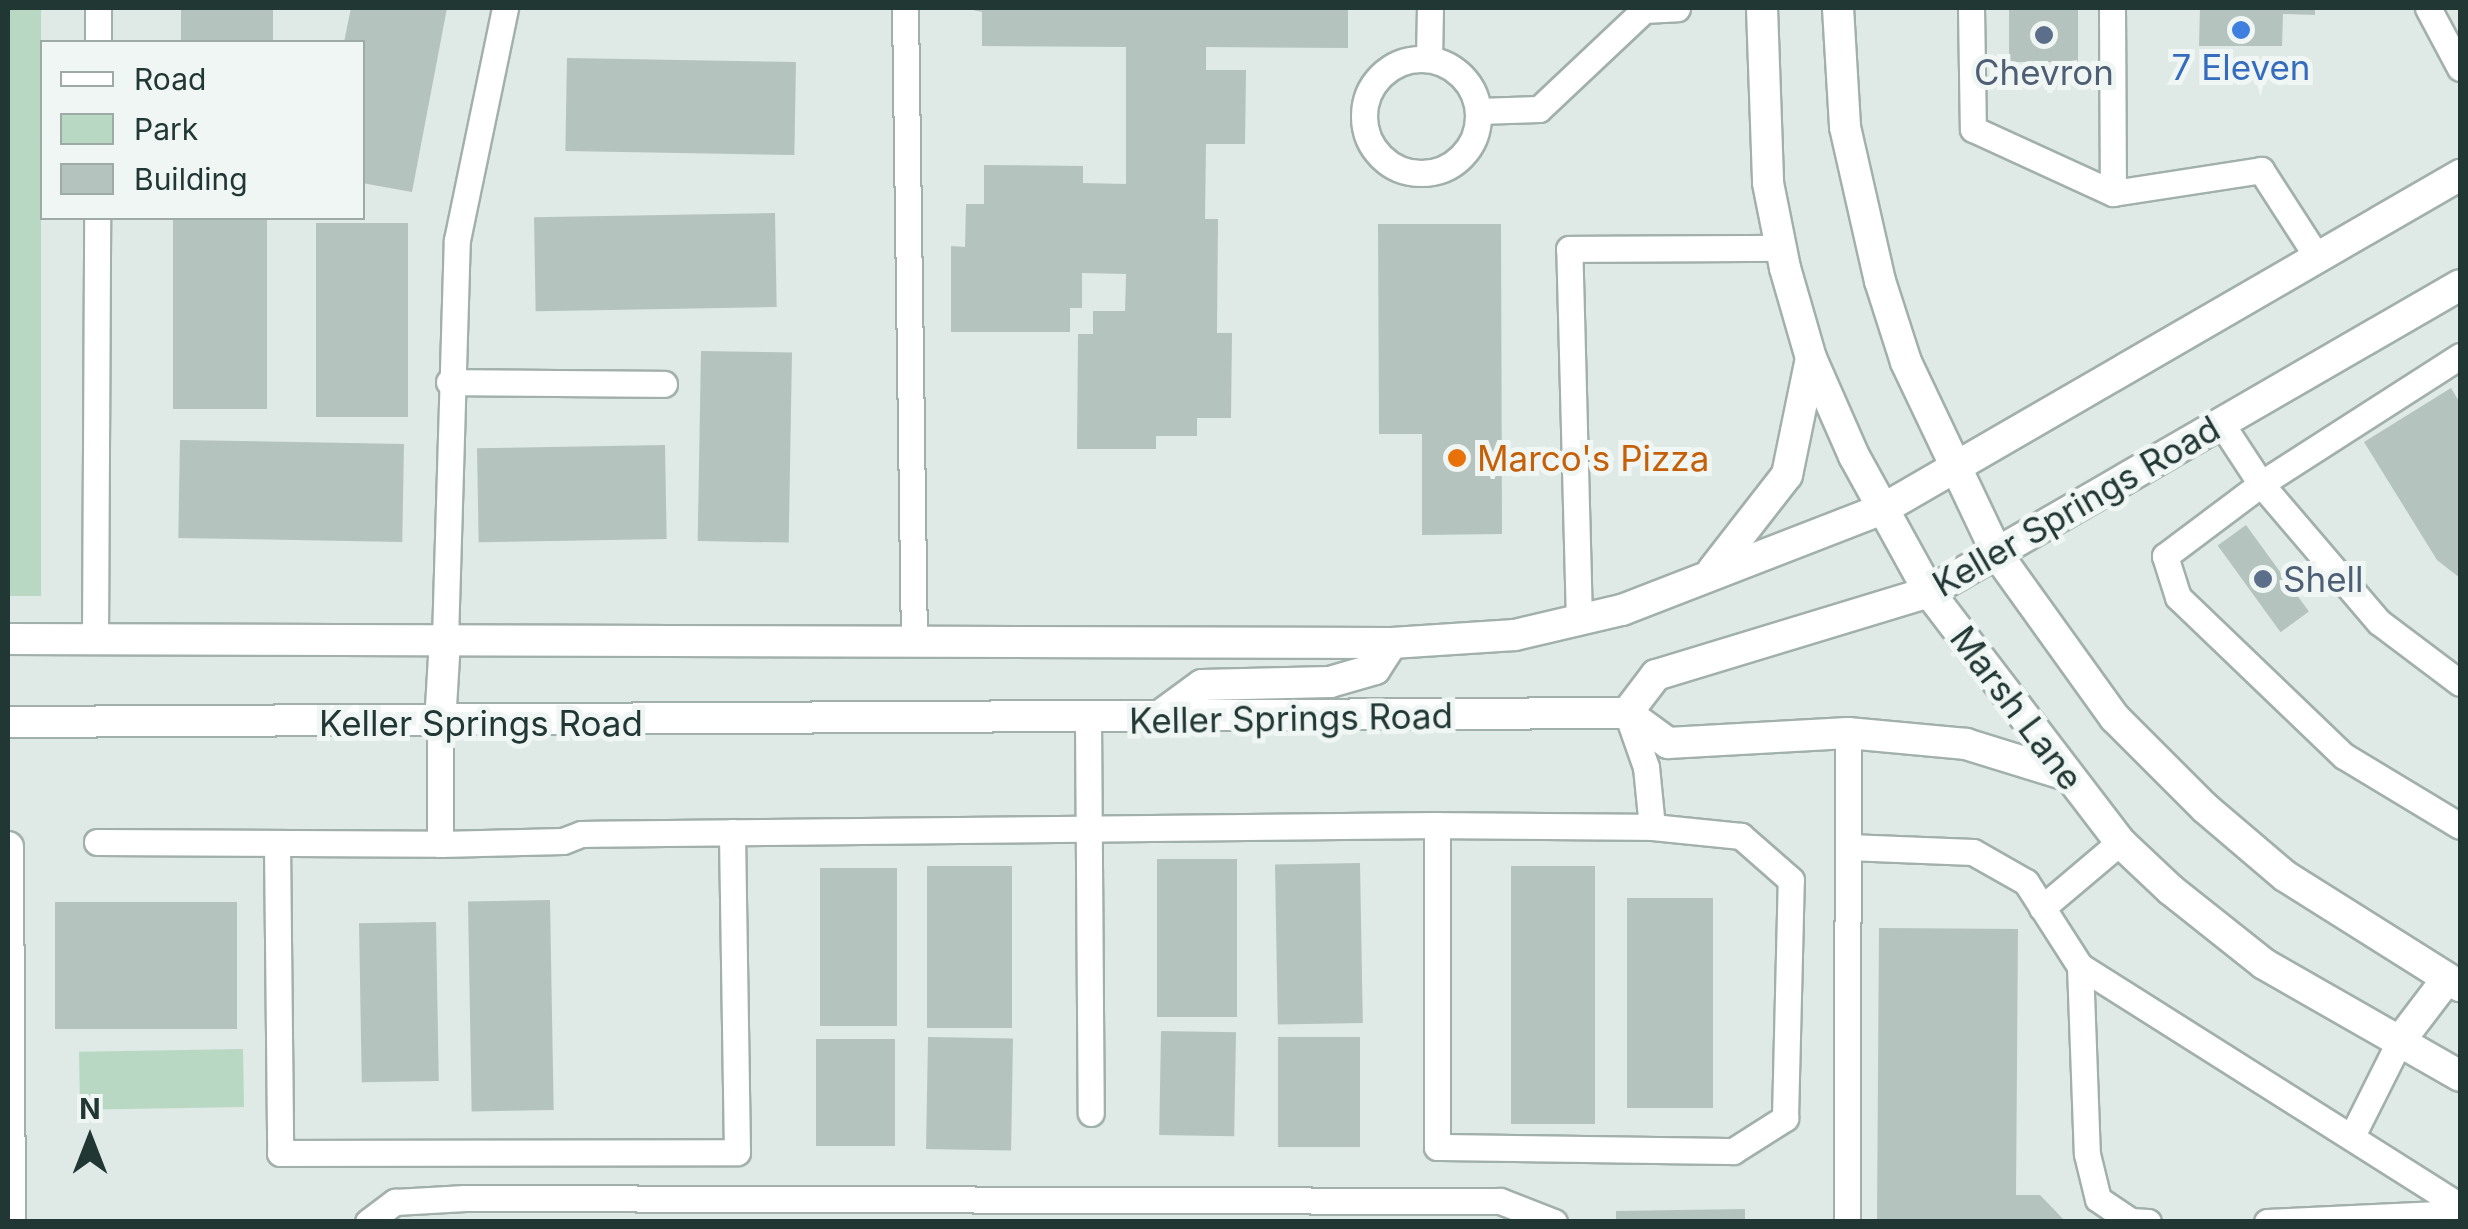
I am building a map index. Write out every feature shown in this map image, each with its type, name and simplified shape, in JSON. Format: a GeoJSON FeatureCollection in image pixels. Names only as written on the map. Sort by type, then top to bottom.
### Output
{"type":"FeatureCollection","features":[{"type":"Feature","properties":{"kind":"main road","name":"Marsh Lane"},"geometry":{"type":"LineString","coordinates":[[1762,8],[1768,182],[1781,248],[1811,358],[1883,510],[1928,592],[2120,842],[2264,964],[2460,1076]]}},
{"type":"Feature","properties":{"kind":"main road","name":"Marsh Lane"},"geometry":{"type":"LineString","coordinates":[[1838,8],[1845,128],[1880,280],[1906,362],[1998,554],[2115,718],[2205,808],[2285,876],[2454,982]]}},
{"type":"Feature","properties":{"kind":"main road","name":"Keller Springs Road"},"geometry":{"type":"LineString","coordinates":[[8,639],[1392,643],[1515,635],[1622,610],[1713,570],[1883,510],[2460,175]]}},
{"type":"Feature","properties":{"kind":"main road","name":"Keller Springs Road"},"geometry":{"type":"LineString","coordinates":[[8,722],[440,724],[1627,713],[1656,675],[1928,592],[2460,285]]}},
{"type":"Feature","properties":{"kind":"main road"},"geometry":{"type":"LineString","coordinates":[[1713,570],[1787,475],[1811,358]]}},
{"type":"Feature","properties":{"kind":"main road"},"geometry":{"type":"LineString","coordinates":[[440,724],[445,640]]}},
{"type":"Feature","properties":{"kind":"main road"},"geometry":{"type":"LineString","coordinates":[[1154,720],[1202,685],[1330,682],[1375,669],[1392,643]]}},
{"type":"Feature","properties":{"kind":"main road"},"geometry":{"type":"LineString","coordinates":[[1627,713],[1668,743],[1848,733],[1966,744],[2066,775]]}},
{"type":"Feature","properties":{"kind":"main road"},"geometry":{"type":"LineString","coordinates":[[8,847],[10,1222]]}},
{"type":"Feature","properties":{"kind":"main road"},"geometry":{"type":"LineString","coordinates":[[2399,1042],[2454,982]]}},
{"type":"Feature","properties":{"kind":"lane"},"geometry":{"type":"LineString","coordinates":[[98,8],[98,40]]}},
{"type":"Feature","properties":{"kind":"lane"},"geometry":{"type":"LineString","coordinates":[[445,640],[457,240],[505,8]]}},
{"type":"Feature","properties":{"kind":"lane"},"geometry":{"type":"LineString","coordinates":[[905,8],[914,641]]}},
{"type":"Feature","properties":{"kind":"lane"},"geometry":{"type":"LineString","coordinates":[[1429,59],[1430,8]]}},
{"type":"Feature","properties":{"kind":"lane"},"geometry":{"type":"LineString","coordinates":[[1478,111],[1540,109],[1644,10],[1676,8]]}},
{"type":"Feature","properties":{"kind":"lane"},"geometry":{"type":"LineString","coordinates":[[1971,8],[1973,130],[2113,193],[2262,170],[2317,258]]}},
{"type":"Feature","properties":{"kind":"lane"},"geometry":{"type":"LineString","coordinates":[[2112,8],[2113,193]]}},
{"type":"Feature","properties":{"kind":"lane"},"geometry":{"type":"LineString","coordinates":[[2428,8],[2460,68]]}},
{"type":"Feature","properties":{"kind":"lane"},"geometry":{"type":"LineString","coordinates":[[1429,59],[1462,77],[1478,111],[1470,148],[1439,171],[1420,174],[1385,162],[1365,130],[1368,94],[1392,67],[1429,59]]}},
{"type":"Feature","properties":{"kind":"lane"},"geometry":{"type":"LineString","coordinates":[[95,640],[97,220]]}},
{"type":"Feature","properties":{"kind":"lane"},"geometry":{"type":"LineString","coordinates":[[1579,620],[1569,249],[1781,248]]}},
{"type":"Feature","properties":{"kind":"lane"},"geometry":{"type":"LineString","coordinates":[[2460,356],[2261,484],[2165,556],[2178,596],[2344,756],[2460,826]]}},
{"type":"Feature","properties":{"kind":"lane"},"geometry":{"type":"LineString","coordinates":[[450,382],[664,384]]}},
{"type":"Feature","properties":{"kind":"lane"},"geometry":{"type":"LineString","coordinates":[[2221,423],[2261,484],[2378,622],[2460,683]]}},
{"type":"Feature","properties":{"kind":"lane"},"geometry":{"type":"LineString","coordinates":[[1627,713],[1646,767],[1652,827]]}},
{"type":"Feature","properties":{"kind":"lane"},"geometry":{"type":"LineString","coordinates":[[1088,720],[1090,1113]]}},
{"type":"Feature","properties":{"kind":"lane"},"geometry":{"type":"LineString","coordinates":[[440,724],[440,844]]}},
{"type":"Feature","properties":{"kind":"lane"},"geometry":{"type":"LineString","coordinates":[[1847,1222],[1848,733]]}},
{"type":"Feature","properties":{"kind":"lane"},"geometry":{"type":"LineString","coordinates":[[97,842],[440,844],[732,832],[1437,825],[1652,827],[1742,836],[1792,880],[1785,1118],[1734,1152],[1437,1148],[1437,825]]}},
{"type":"Feature","properties":{"kind":"lane"},"geometry":{"type":"LineString","coordinates":[[277,844],[280,1153],[737,1152],[732,832]]}},
{"type":"Feature","properties":{"kind":"lane"},"geometry":{"type":"LineString","coordinates":[[2042,908],[2120,842]]}},
{"type":"Feature","properties":{"kind":"lane"},"geometry":{"type":"LineString","coordinates":[[1848,847],[1973,852],[2026,882],[2080,966],[2353,1134],[2460,1210]]}},
{"type":"Feature","properties":{"kind":"lane"},"geometry":{"type":"LineString","coordinates":[[2080,966],[2087,1154],[2098,1199],[2130,1221],[2148,1222]]}},
{"type":"Feature","properties":{"kind":"lane"},"geometry":{"type":"LineString","coordinates":[[2353,1134],[2399,1042]]}},
{"type":"Feature","properties":{"kind":"lane"},"geometry":{"type":"LineString","coordinates":[[368,1222],[396,1202],[485,1198],[1500,1201],[1554,1222]]}},
{"type":"Feature","properties":{"kind":"lane"},"geometry":{"type":"LineString","coordinates":[[2267,1222],[2460,1210]]}},
{"type":"Feature","properties":{"kind":"green space"},"geometry":{"type":"Polygon","coordinates":[[[8,8],[41,8],[41,596],[8,596],[8,8]]]}},
{"type":"Feature","properties":{"kind":"green space"},"geometry":{"type":"Polygon","coordinates":[[[243,1049],[244,1107],[80,1110],[79,1052],[243,1049]]]}},
{"type":"Feature","properties":{"kind":"building"},"geometry":{"type":"Polygon","coordinates":[[[181,8],[273,8],[273,40],[181,40],[181,8]]]}},
{"type":"Feature","properties":{"kind":"building"},"geometry":{"type":"Polygon","coordinates":[[[351,8],[447,8],[412,192],[365,184],[365,40],[344,40],[351,8]]]}},
{"type":"Feature","properties":{"kind":"building"},"geometry":{"type":"Polygon","coordinates":[[[964,8],[1348,8],[1348,48],[1206,47],[1206,70],[1246,70],[1245,144],[1206,144],[1205,219],[1218,219],[1217,333],[1232,333],[1231,418],[1197,418],[1197,436],[1156,436],[1156,449],[1077,449],[1078,334],[1093,334],[1093,311],[1125,311],[1126,274],[1082,273],[1082,308],[1070,308],[1070,332],[951,332],[951,246],[965,247],[966,204],[984,204],[984,165],[1083,166],[1083,183],[1126,184],[1126,47],[982,46],[982,12],[964,8]]]}},
{"type":"Feature","properties":{"kind":"building","name":"Chevron"},"geometry":{"type":"Polygon","coordinates":[[[2009,8],[2078,8],[2078,62],[2009,62],[2009,8]]]}},
{"type":"Feature","properties":{"kind":"building","name":"7 Eleven"},"geometry":{"type":"Polygon","coordinates":[[[2200,8],[2315,8],[2315,15],[2283,14],[2282,46],[2199,46],[2200,8]]]}},
{"type":"Feature","properties":{"kind":"building"},"geometry":{"type":"Polygon","coordinates":[[[567,58],[796,62],[794,155],[565,151],[567,58]]]}},
{"type":"Feature","properties":{"kind":"building"},"geometry":{"type":"Polygon","coordinates":[[[775,213],[777,307],[536,311],[534,217],[775,213]]]}},
{"type":"Feature","properties":{"kind":"building"},"geometry":{"type":"Polygon","coordinates":[[[173,220],[267,220],[267,409],[173,409],[173,220]]]}},
{"type":"Feature","properties":{"kind":"building"},"geometry":{"type":"Polygon","coordinates":[[[316,223],[408,223],[408,417],[316,417],[316,223]]]}},
{"type":"Feature","properties":{"kind":"building"},"geometry":{"type":"Polygon","coordinates":[[[1378,224],[1501,224],[1502,534],[1422,535],[1422,434],[1379,434],[1378,224]]]}},
{"type":"Feature","properties":{"kind":"building"},"geometry":{"type":"Polygon","coordinates":[[[701,351],[792,353],[789,543],[698,541],[701,351]]]}},
{"type":"Feature","properties":{"kind":"building"},"geometry":{"type":"Polygon","coordinates":[[[2451,388],[2460,403],[2460,578],[2437,560],[2364,442],[2451,388]]]}},
{"type":"Feature","properties":{"kind":"building"},"geometry":{"type":"Polygon","coordinates":[[[180,440],[404,444],[402,542],[178,538],[180,440]]]}},
{"type":"Feature","properties":{"kind":"building"},"geometry":{"type":"Polygon","coordinates":[[[665,445],[667,539],[479,542],[477,448],[665,445]]]}},
{"type":"Feature","properties":{"kind":"building","name":"Shell"},"geometry":{"type":"Polygon","coordinates":[[[2246,525],[2309,612],[2281,632],[2218,546],[2246,525]]]}},
{"type":"Feature","properties":{"kind":"building"},"geometry":{"type":"Polygon","coordinates":[[[1157,859],[1237,859],[1237,1017],[1157,1017],[1157,859]]]}},
{"type":"Feature","properties":{"kind":"building"},"geometry":{"type":"Polygon","coordinates":[[[1360,863],[1363,1023],[1278,1024],[1275,864],[1360,863]]]}},
{"type":"Feature","properties":{"kind":"building"},"geometry":{"type":"Polygon","coordinates":[[[927,866],[1012,866],[1012,1028],[927,1028],[927,866]]]}},
{"type":"Feature","properties":{"kind":"building"},"geometry":{"type":"Polygon","coordinates":[[[1511,866],[1595,866],[1595,1124],[1511,1124],[1511,866]]]}},
{"type":"Feature","properties":{"kind":"building"},"geometry":{"type":"Polygon","coordinates":[[[820,868],[897,868],[897,1026],[820,1026],[820,868]]]}},
{"type":"Feature","properties":{"kind":"building"},"geometry":{"type":"Polygon","coordinates":[[[1627,898],[1713,898],[1713,1108],[1627,1108],[1627,898]]]}},
{"type":"Feature","properties":{"kind":"building"},"geometry":{"type":"Polygon","coordinates":[[[550,900],[554,1110],[472,1111],[468,901],[550,900]]]}},
{"type":"Feature","properties":{"kind":"building"},"geometry":{"type":"Polygon","coordinates":[[[55,902],[237,902],[237,1029],[55,1029],[55,902]]]}},
{"type":"Feature","properties":{"kind":"building"},"geometry":{"type":"Polygon","coordinates":[[[436,922],[439,1081],[362,1082],[359,923],[436,922]]]}},
{"type":"Feature","properties":{"kind":"building"},"geometry":{"type":"Polygon","coordinates":[[[1879,928],[2018,929],[2016,1195],[2040,1195],[2066,1222],[1877,1222],[1879,928]]]}},
{"type":"Feature","properties":{"kind":"building"},"geometry":{"type":"Polygon","coordinates":[[[1161,1031],[1236,1032],[1234,1136],[1159,1135],[1161,1031]]]}},
{"type":"Feature","properties":{"kind":"building"},"geometry":{"type":"Polygon","coordinates":[[[928,1037],[1013,1038],[1011,1150],[926,1149],[928,1037]]]}},
{"type":"Feature","properties":{"kind":"building"},"geometry":{"type":"Polygon","coordinates":[[[1278,1037],[1360,1037],[1360,1147],[1278,1147],[1278,1037]]]}},
{"type":"Feature","properties":{"kind":"building"},"geometry":{"type":"Polygon","coordinates":[[[816,1039],[895,1039],[895,1146],[816,1146],[816,1039]]]}},
{"type":"Feature","properties":{"kind":"building"},"geometry":{"type":"Polygon","coordinates":[[[1745,1209],[1745,1222],[1616,1222],[1616,1211],[1745,1209]]]}},
{"type":"Feature","properties":{"kind":"place","name":"7 Eleven"},"geometry":{"type":"Point","coordinates":[2241,30]}},
{"type":"Feature","properties":{"kind":"place","name":"Chevron"},"geometry":{"type":"Point","coordinates":[2044,35]}},
{"type":"Feature","properties":{"kind":"place","name":"Marco's Pizza"},"geometry":{"type":"Point","coordinates":[1457,458]}},
{"type":"Feature","properties":{"kind":"place","name":"Shell"},"geometry":{"type":"Point","coordinates":[2263,579]}}]}
